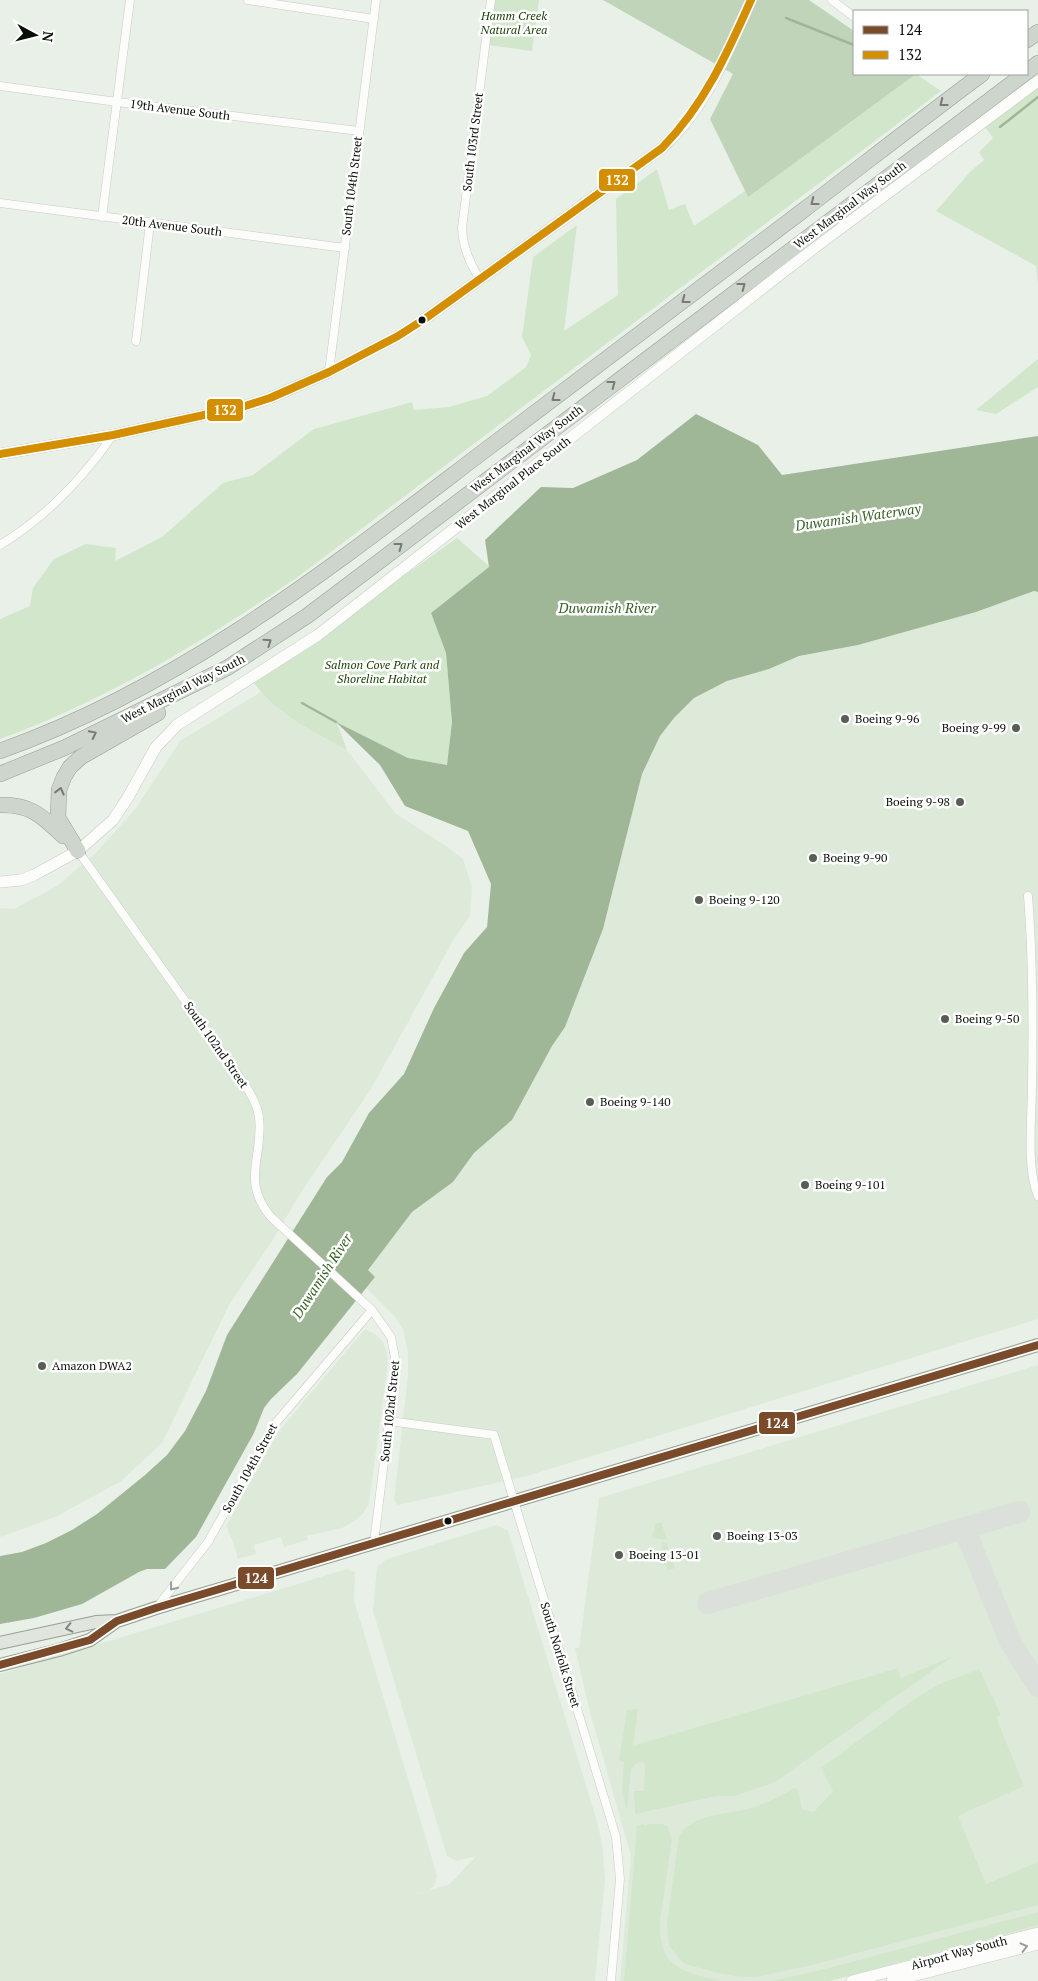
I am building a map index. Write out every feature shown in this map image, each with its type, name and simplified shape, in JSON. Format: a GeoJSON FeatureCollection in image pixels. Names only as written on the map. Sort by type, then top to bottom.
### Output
{"type":"FeatureCollection","features":[{"type":"Feature","properties":{"kind":"highway","name":"West Marginal Way South"},"geometry":{"type":"LineString","coordinates":[[1028,71],[1038,63]]}},
{"type":"Feature","properties":{"kind":"highway","name":"West Marginal Way South"},"geometry":{"type":"LineString","coordinates":[[0,751],[87,715],[146,685],[207,651],[298,591],[789,222],[981,75]]}},
{"type":"Feature","properties":{"kind":"highway","name":"West Marginal Way South"},"geometry":{"type":"LineString","coordinates":[[0,774],[64,748],[227,668],[307,616],[1022,75]]}},
{"type":"Feature","properties":{"kind":"highway"},"geometry":{"type":"LineString","coordinates":[[78,851],[58,818],[58,790],[70,767],[81,757],[157,714],[227,668]]}},
{"type":"Feature","properties":{"kind":"highway"},"geometry":{"type":"LineString","coordinates":[[0,805],[12,804],[36,812],[48,821],[78,851]]}},
{"type":"Feature","properties":{"kind":"main road"},"geometry":{"type":"LineString","coordinates":[[0,1643],[96,1622],[117,1621],[374,1542],[1038,1345]]}},
{"type":"Feature","properties":{"kind":"main road"},"geometry":{"type":"LineString","coordinates":[[0,1665],[90,1640],[117,1621]]}},
{"type":"Feature","properties":{"kind":"street"},"geometry":{"type":"LineString","coordinates":[[102,217],[130,0]]}},
{"type":"Feature","properties":{"kind":"street"},"geometry":{"type":"LineString","coordinates":[[248,0],[374,19]]}},
{"type":"Feature","properties":{"kind":"street","name":"South 104th Street"},"geometry":{"type":"LineString","coordinates":[[329,372],[376,0]]}},
{"type":"Feature","properties":{"kind":"street","name":"South 103rd Street"},"geometry":{"type":"LineString","coordinates":[[480,280],[469,261],[463,243],[462,228],[491,0]]}},
{"type":"Feature","properties":{"kind":"street"},"geometry":{"type":"LineString","coordinates":[[0,454],[113,435],[245,406],[270,398],[329,372],[398,336],[480,280],[676,136],[690,120],[711,88],[751,0]]}},
{"type":"Feature","properties":{"kind":"street"},"geometry":{"type":"LineString","coordinates":[[832,0],[853,16]]}},
{"type":"Feature","properties":{"kind":"street","name":"West Marginal Place South"},"geometry":{"type":"LineString","coordinates":[[0,882],[21,880],[34,875],[78,851],[112,820],[127,799],[156,746],[177,725],[318,635],[814,248],[1038,80]]}},
{"type":"Feature","properties":{"kind":"street","name":"19th Avenue South"},"geometry":{"type":"LineString","coordinates":[[0,86],[359,131]]}},
{"type":"Feature","properties":{"kind":"street","name":"20th Avenue South"},"geometry":{"type":"LineString","coordinates":[[0,203],[345,248]]}},
{"type":"Feature","properties":{"kind":"street"},"geometry":{"type":"LineString","coordinates":[[136,341],[150,223]]}},
{"type":"Feature","properties":{"kind":"street"},"geometry":{"type":"LineString","coordinates":[[0,545],[44,513],[97,458],[113,435]]}},
{"type":"Feature","properties":{"kind":"street","name":"South 102nd Street"},"geometry":{"type":"LineString","coordinates":[[78,851],[248,1089],[259,1118],[254,1186],[262,1207],[280,1226],[372,1310],[391,1337],[396,1355],[390,1421],[374,1542]]}},
{"type":"Feature","properties":{"kind":"street"},"geometry":{"type":"LineString","coordinates":[[1028,896],[1032,1166],[1034,1186],[1038,1196]]}},
{"type":"Feature","properties":{"kind":"street","name":"South 104th Street"},"geometry":{"type":"LineString","coordinates":[[156,1608],[214,1532],[274,1425],[372,1310]]}},
{"type":"Feature","properties":{"kind":"street","name":"South Norfolk Street"},"geometry":{"type":"LineString","coordinates":[[390,1421],[494,1435],[616,1837],[620,1879],[611,1981]]}},
{"type":"Feature","properties":{"kind":"street","name":"Airport Way South"},"geometry":{"type":"LineString","coordinates":[[852,1981],[1038,1933]]}},
{"type":"Feature","properties":{"kind":"street","name":"Airport Way South"},"geometry":{"type":"LineString","coordinates":[[892,1981],[1038,1944]]}},
{"type":"Feature","properties":{"kind":"shaded area"},"geometry":{"type":"Polygon","coordinates":[[[603,0],[809,0],[853,30],[853,75],[915,75],[748,197],[710,119],[733,74],[603,0]]]}},
{"type":"Feature","properties":{"kind":"shaded area"},"geometry":{"type":"Polygon","coordinates":[[[1034,591],[1038,592],[1038,1319],[527,1476],[398,1505],[394,1500],[408,1375],[408,1352],[403,1329],[395,1317],[366,1288],[375,1277],[367,1270],[412,1212],[453,1182],[474,1153],[512,1120],[552,1046],[565,1027],[603,929],[642,774],[660,736],[674,718],[694,698],[727,681],[769,669],[799,656],[858,645],[976,612],[1034,591]]]}},
{"type":"Feature","properties":{"kind":"shaded area"},"geometry":{"type":"Polygon","coordinates":[[[261,692],[287,714],[317,734],[347,750],[396,814],[463,859],[472,887],[470,916],[454,939],[371,1089],[298,1197],[274,1238],[229,1305],[162,1443],[120,1482],[55,1517],[0,1537],[0,908],[14,909],[57,886],[96,853],[136,808],[180,741],[261,692]]]}},
{"type":"Feature","properties":{"kind":"shaded area"},"geometry":{"type":"Polygon","coordinates":[[[365,1329],[375,1334],[383,1342],[387,1352],[388,1363],[369,1503],[363,1514],[342,1528],[307,1536],[308,1540],[284,1547],[281,1537],[254,1545],[256,1554],[238,1559],[226,1526],[279,1431],[365,1329]]]}},
{"type":"Feature","properties":{"kind":"shaded area"},"geometry":{"type":"Polygon","coordinates":[[[1038,1365],[1038,1929],[821,1981],[620,1981],[631,1856],[590,1712],[575,1648],[579,1648],[599,1498],[1038,1365]]]}},
{"type":"Feature","properties":{"kind":"shaded area"},"geometry":{"type":"Polygon","coordinates":[[[497,1525],[508,1531],[597,1821],[602,1844],[605,1879],[595,1981],[0,1981],[0,1674],[347,1569],[355,1572],[354,1600],[437,1875],[434,1886],[429,1890],[400,1899],[450,1884],[476,1856],[457,1861],[447,1856],[373,1611],[377,1567],[387,1559],[497,1525]]]}},
{"type":"Feature","properties":{"kind":"green space","name":"Hamm Creek Natural Area"},"geometry":{"type":"Polygon","coordinates":[[[494,0],[539,0],[532,51],[488,45],[494,0]]]}},
{"type":"Feature","properties":{"kind":"green space"},"geometry":{"type":"Polygon","coordinates":[[[915,75],[941,91],[299,576],[228,623],[155,667],[79,706],[0,739],[0,619],[30,606],[33,588],[54,559],[86,544],[116,548],[115,561],[162,537],[223,483],[253,475],[314,429],[412,402],[414,410],[449,407],[487,396],[526,367],[531,355],[522,337],[533,257],[577,225],[564,331],[618,295],[616,199],[657,169],[669,210],[685,204],[694,226],[745,191],[748,196],[915,75]]]}},
{"type":"Feature","properties":{"kind":"green space"},"geometry":{"type":"Polygon","coordinates":[[[1038,88],[1038,284],[1036,266],[936,211],[970,172],[984,160],[979,152],[993,138],[985,127],[1038,88]]]}},
{"type":"Feature","properties":{"kind":"green space"},"geometry":{"type":"Polygon","coordinates":[[[1038,359],[1038,387],[996,414],[976,410],[1038,359]]]}},
{"type":"Feature","properties":{"kind":"green space","name":"Salmon Cove Park and Shoreline Habitat"},"geometry":{"type":"Polygon","coordinates":[[[457,538],[490,567],[431,613],[446,653],[452,722],[447,765],[408,758],[337,723],[347,750],[285,713],[273,704],[254,683],[457,538]]]}},
{"type":"Feature","properties":{"kind":"green space"},"geometry":{"type":"Polygon","coordinates":[[[661,1522],[667,1540],[652,1538],[655,1524],[661,1522]]]}},
{"type":"Feature","properties":{"kind":"green space"},"geometry":{"type":"Polygon","coordinates":[[[663,1542],[667,1543],[675,1568],[667,1571],[668,1566],[659,1564],[663,1542]]]}},
{"type":"Feature","properties":{"kind":"green space"},"geometry":{"type":"Polygon","coordinates":[[[953,1656],[775,1782],[735,1796],[717,1796],[635,1814],[634,1791],[644,1791],[645,1763],[638,1762],[631,1769],[627,1810],[622,1792],[624,1762],[619,1760],[627,1710],[638,1709],[633,1746],[898,1668],[901,1678],[953,1656]]]}},
{"type":"Feature","properties":{"kind":"green space"},"geometry":{"type":"Polygon","coordinates":[[[979,1669],[1001,1715],[996,1717],[1024,1786],[958,1816],[986,1884],[1038,1862],[1038,1905],[812,1965],[756,1977],[741,1977],[718,1973],[685,1964],[669,1946],[667,1924],[679,1836],[685,1828],[711,1816],[762,1804],[794,1788],[798,1789],[802,1809],[814,1812],[833,1791],[821,1768],[920,1695],[942,1683],[979,1669]]]}},
{"type":"Feature","properties":{"kind":"green space"},"geometry":{"type":"Polygon","coordinates":[[[644,1824],[645,1826],[647,1824],[662,1824],[667,1826],[672,1839],[660,1922],[664,1949],[669,1959],[684,1971],[721,1981],[624,1981],[637,1826],[644,1824]]]}},
{"type":"Feature","properties":{"kind":"green space"},"geometry":{"type":"Polygon","coordinates":[[[1038,1912],[1038,1925],[830,1981],[771,1981],[829,1968],[1038,1912]]]}},
{"type":"Feature","properties":{"kind":"water","name":"Duwamish River"},"geometry":{"type":"Polygon","coordinates":[[[696,414],[758,445],[782,475],[1038,436],[1038,592],[1034,591],[976,612],[858,645],[799,656],[769,669],[727,681],[694,698],[674,718],[660,736],[642,774],[603,929],[565,1027],[552,1046],[512,1120],[474,1153],[453,1182],[412,1212],[368,1270],[375,1277],[297,1374],[264,1408],[254,1433],[196,1537],[165,1569],[147,1569],[139,1572],[82,1604],[34,1618],[0,1624],[0,1556],[22,1552],[46,1543],[72,1530],[97,1514],[167,1455],[185,1431],[206,1391],[227,1335],[327,1177],[342,1162],[369,1113],[404,1074],[434,1008],[464,953],[487,927],[491,884],[468,831],[405,806],[380,765],[336,722],[408,758],[447,765],[452,722],[446,653],[431,613],[489,567],[485,540],[541,487],[573,488],[637,460],[696,414]]]}},
{"type":"Feature","properties":{"kind":"waterway"},"geometry":{"type":"LineString","coordinates":[[786,18],[853,45]]}},
{"type":"Feature","properties":{"kind":"waterway"},"geometry":{"type":"LineString","coordinates":[[1000,127],[1038,97]]}},
{"type":"Feature","properties":{"kind":"waterway"},"geometry":{"type":"LineString","coordinates":[[302,703],[336,722]]}},
{"type":"Feature","properties":{"kind":"taxiway"},"geometry":{"type":"LineString","coordinates":[[708,1603],[1019,1512]]}},
{"type":"Feature","properties":{"kind":"taxiway"},"geometry":{"type":"LineString","coordinates":[[964,1528],[1010,1641],[1038,1686]]}},
{"type":"Feature","properties":{"kind":"transit line","name":"132"},"geometry":{"type":"LineString","coordinates":[[0,454],[113,435],[245,406],[270,398],[329,372],[398,336],[426,318],[662,148],[677,132],[702,97],[733,40],[751,0]]}},
{"type":"Feature","properties":{"kind":"transit line","name":"124"},"geometry":{"type":"LineString","coordinates":[[0,1665],[90,1640],[117,1621],[156,1608],[1038,1345]]}},
{"type":"Feature","properties":{"kind":"place","name":"Boeing 9-96"},"geometry":{"type":"Point","coordinates":[845,719]}},
{"type":"Feature","properties":{"kind":"place","name":"Boeing 9-99"},"geometry":{"type":"Point","coordinates":[1016,728]}},
{"type":"Feature","properties":{"kind":"place","name":"Boeing 9-98"},"geometry":{"type":"Point","coordinates":[960,802]}},
{"type":"Feature","properties":{"kind":"place","name":"Boeing 9-90"},"geometry":{"type":"Point","coordinates":[813,858]}},
{"type":"Feature","properties":{"kind":"place","name":"Boeing 9-120"},"geometry":{"type":"Point","coordinates":[699,900]}},
{"type":"Feature","properties":{"kind":"place","name":"Boeing 9-50"},"geometry":{"type":"Point","coordinates":[945,1019]}},
{"type":"Feature","properties":{"kind":"place","name":"Boeing 9-140"},"geometry":{"type":"Point","coordinates":[590,1102]}},
{"type":"Feature","properties":{"kind":"place","name":"Boeing 9-101"},"geometry":{"type":"Point","coordinates":[805,1185]}},
{"type":"Feature","properties":{"kind":"place","name":"Amazon DWA2"},"geometry":{"type":"Point","coordinates":[42,1366]}},
{"type":"Feature","properties":{"kind":"place","name":"Boeing 13-03"},"geometry":{"type":"Point","coordinates":[717,1536]}},
{"type":"Feature","properties":{"kind":"place","name":"Boeing 13-01"},"geometry":{"type":"Point","coordinates":[619,1555]}},
{"type":"Feature","properties":{"kind":"water label","name":"Duwamish Waterway"},"geometry":{"type":"Point","coordinates":[858,517]}}]}
